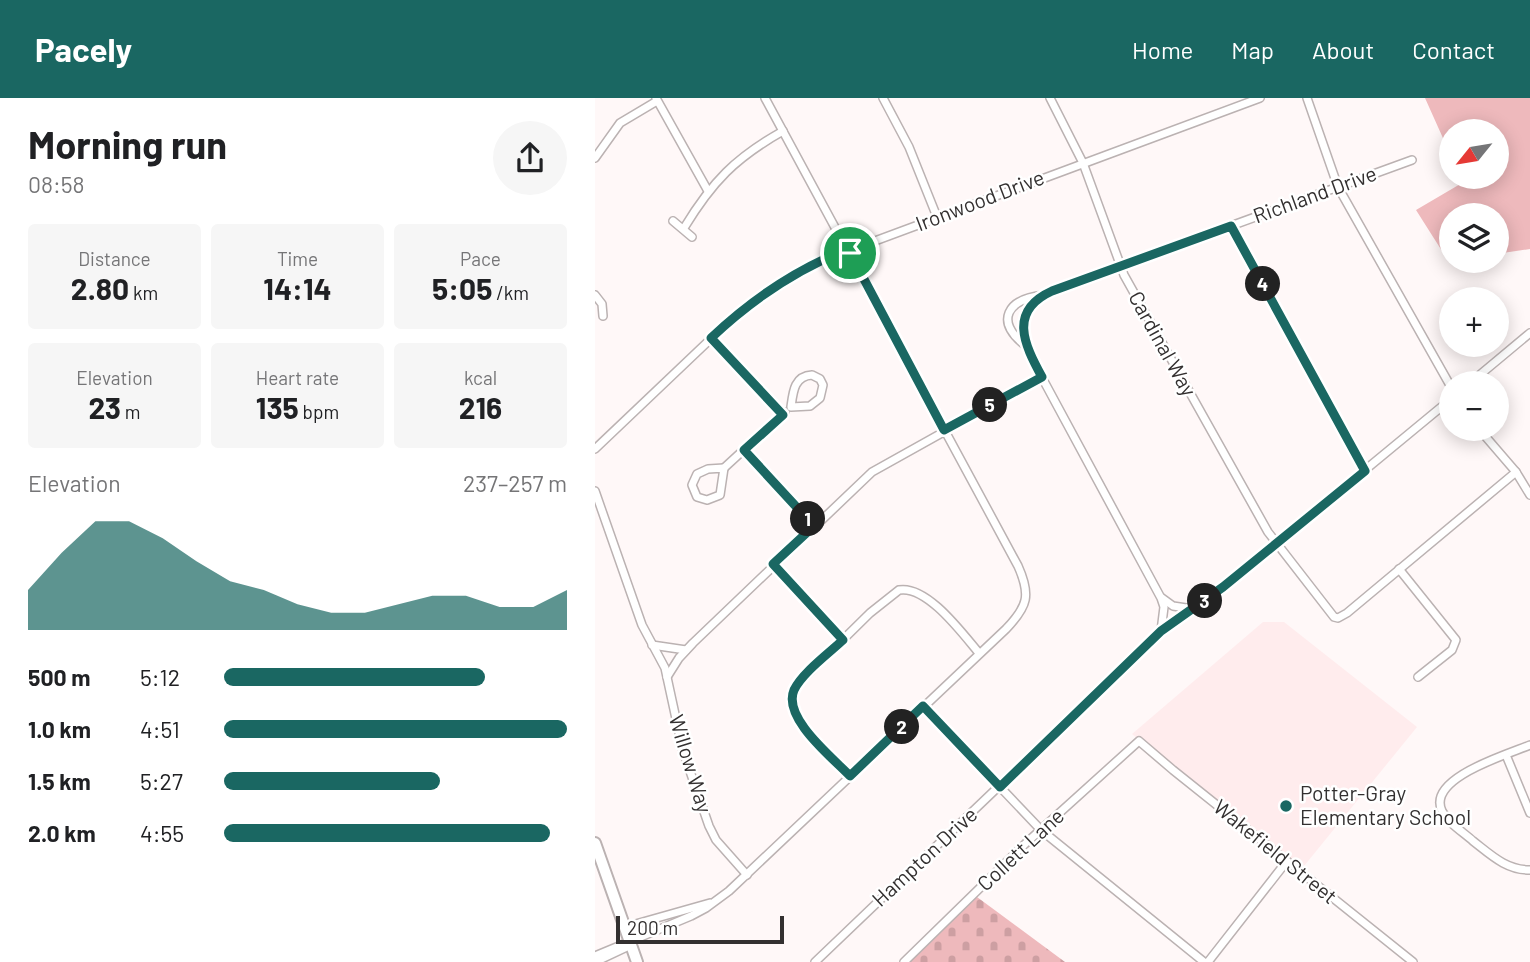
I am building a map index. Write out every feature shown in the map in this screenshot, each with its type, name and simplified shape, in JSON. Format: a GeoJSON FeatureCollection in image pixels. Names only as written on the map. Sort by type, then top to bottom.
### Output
{"type":"FeatureCollection","features":[{"type":"Feature","properties":{"kind":"main road"},"geometry":{"type":"LineString","coordinates":[[595,843],[637,962]]}},
{"type":"Feature","properties":{"kind":"street"},"geometry":{"type":"LineString","coordinates":[[595,956],[684,920],[714,902],[747,875],[1013,622],[1025,605],[1027,589],[1018,566],[765,98]]}},
{"type":"Feature","properties":{"kind":"street"},"geometry":{"type":"LineString","coordinates":[[883,98],[909,147],[936,217]]}},
{"type":"Feature","properties":{"kind":"street","name":"Cardinal Way"},"geometry":{"type":"LineString","coordinates":[[1050,98],[1083,163],[1120,266],[1198,410],[1276,544],[1337,618],[1399,569]]}},
{"type":"Feature","properties":{"kind":"street","name":"Ironwood Drive"},"geometry":{"type":"LineString","coordinates":[[595,449],[746,305],[806,268],[848,249],[1260,98]]}},
{"type":"Feature","properties":{"kind":"street"},"geometry":{"type":"LineString","coordinates":[[1307,98],[1338,187],[1442,371]]}},
{"type":"Feature","properties":{"kind":"street"},"geometry":{"type":"LineString","coordinates":[[595,158],[620,123],[656,99],[708,191]]}},
{"type":"Feature","properties":{"kind":"street"},"geometry":{"type":"LineString","coordinates":[[684,228],[708,191],[736,162],[783,131]]}},
{"type":"Feature","properties":{"kind":"street","name":"Richland Drive"},"geometry":{"type":"LineString","coordinates":[[1027,346],[1023,325],[1027,311],[1045,294],[1412,160]]}},
{"type":"Feature","properties":{"kind":"street"},"geometry":{"type":"LineString","coordinates":[[673,221],[692,237]]}},
{"type":"Feature","properties":{"kind":"street"},"geometry":{"type":"LineString","coordinates":[[1231,226],[1365,471]]}},
{"type":"Feature","properties":{"kind":"street"},"geometry":{"type":"LineString","coordinates":[[1045,294],[1019,300],[1009,312],[1008,322],[1013,334],[1027,346],[1161,597],[1164,607],[1161,631]]}},
{"type":"Feature","properties":{"kind":"street"},"geometry":{"type":"LineString","coordinates":[[595,295],[602,304],[604,316]]}},
{"type":"Feature","properties":{"kind":"street"},"geometry":{"type":"LineString","coordinates":[[1484,371],[1530,333]]}},
{"type":"Feature","properties":{"kind":"street"},"geometry":{"type":"LineString","coordinates":[[711,338],[783,415]]}},
{"type":"Feature","properties":{"kind":"street"},"geometry":{"type":"LineString","coordinates":[[724,468],[720,495],[707,500],[697,497],[692,485],[697,474],[706,469],[724,468],[783,415],[791,407],[793,392],[800,379],[808,375],[820,379],[824,388],[818,402],[791,407]]}},
{"type":"Feature","properties":{"kind":"street"},"geometry":{"type":"LineString","coordinates":[[667,677],[686,650],[773,564],[880,466],[1042,377]]}},
{"type":"Feature","properties":{"kind":"street","name":"Hampton Drive"},"geometry":{"type":"LineString","coordinates":[[815,962],[1161,631],[1194,609],[1276,544],[1439,409]]}},
{"type":"Feature","properties":{"kind":"street"},"geometry":{"type":"LineString","coordinates":[[1489,441],[1516,472],[1530,495]]}},
{"type":"Feature","properties":{"kind":"street"},"geometry":{"type":"LineString","coordinates":[[744,450],[814,526]]}},
{"type":"Feature","properties":{"kind":"street"},"geometry":{"type":"LineString","coordinates":[[1418,677],[1452,650],[1456,640],[1399,569],[1516,472]]}},
{"type":"Feature","properties":{"kind":"street","name":"Willow Way"},"geometry":{"type":"LineString","coordinates":[[595,491],[642,625],[665,668],[683,751],[709,827],[716,840],[747,875]]}},
{"type":"Feature","properties":{"kind":"street"},"geometry":{"type":"LineString","coordinates":[[773,564],[843,640]]}},
{"type":"Feature","properties":{"kind":"street"},"geometry":{"type":"LineString","coordinates":[[850,776],[799,721],[792,704],[796,687],[843,640],[893,593],[909,589],[925,597],[979,653]]}},
{"type":"Feature","properties":{"kind":"street"},"geometry":{"type":"LineString","coordinates":[[1161,597],[1174,606],[1194,609]]}},
{"type":"Feature","properties":{"kind":"street"},"geometry":{"type":"LineString","coordinates":[[652,645],[686,650]]}},
{"type":"Feature","properties":{"kind":"street"},"geometry":{"type":"LineString","coordinates":[[923,706],[1041,830],[1206,962],[1287,861]]}},
{"type":"Feature","properties":{"kind":"street","name":"Collett Lane"},"geometry":{"type":"LineString","coordinates":[[904,962],[1041,830],[1139,741]]}},
{"type":"Feature","properties":{"kind":"street","name":"Wakefield Street"},"geometry":{"type":"LineString","coordinates":[[1139,741],[1413,962]]}},
{"type":"Feature","properties":{"kind":"street"},"geometry":{"type":"LineString","coordinates":[[1530,745],[1465,772],[1453,780],[1441,796],[1440,808],[1453,824],[1502,863],[1516,869],[1530,870]]}},
{"type":"Feature","properties":{"kind":"street"},"geometry":{"type":"LineString","coordinates":[[1506,755],[1530,813]]}},
{"type":"Feature","properties":{"kind":"street"},"geometry":{"type":"LineString","coordinates":[[625,927],[714,902]]}},
{"type":"Feature","properties":{"kind":"street"},"geometry":{"type":"LineString","coordinates":[[595,962],[630,943]]}},
{"type":"Feature","properties":{"kind":"shaded area","name":"Potter-Gray Elementary School"},"geometry":{"type":"Polygon","coordinates":[[[1263,622],[1284,622],[1417,727],[1300,871],[1132,734],[1263,622]]]}},
{"type":"Feature","properties":{"kind":"green space"},"geometry":{"type":"Polygon","coordinates":[[[1425,98],[1530,98],[1530,249],[1509,252],[1509,203],[1439,203],[1439,246],[1416,210],[1452,189],[1509,189],[1509,119],[1439,119],[1439,129],[1425,98]]]}},
{"type":"Feature","properties":{"kind":"green space"},"geometry":{"type":"Polygon","coordinates":[[[977,897],[1065,962],[909,962],[977,897]]]}},
{"type":"Feature","properties":{"kind":"place","name":"Potter-Gray Elementary School"},"geometry":{"type":"Point","coordinates":[1286,806]}},
{"type":"Feature","properties":{"kind":"route"},"geometry":{"type":"LineString","coordinates":[[1231,226],[1365,471],[1223,587],[1161,631],[1000,787],[923,706],[850,776],[799,721],[792,704],[796,687],[843,640],[773,564],[814,526],[744,450],[783,415],[711,338],[746,305],[806,268],[848,249],[850,253],[944,430],[1042,377],[1024,338],[1023,325],[1029,308],[1040,298],[1052,291],[1231,226]]}}]}
